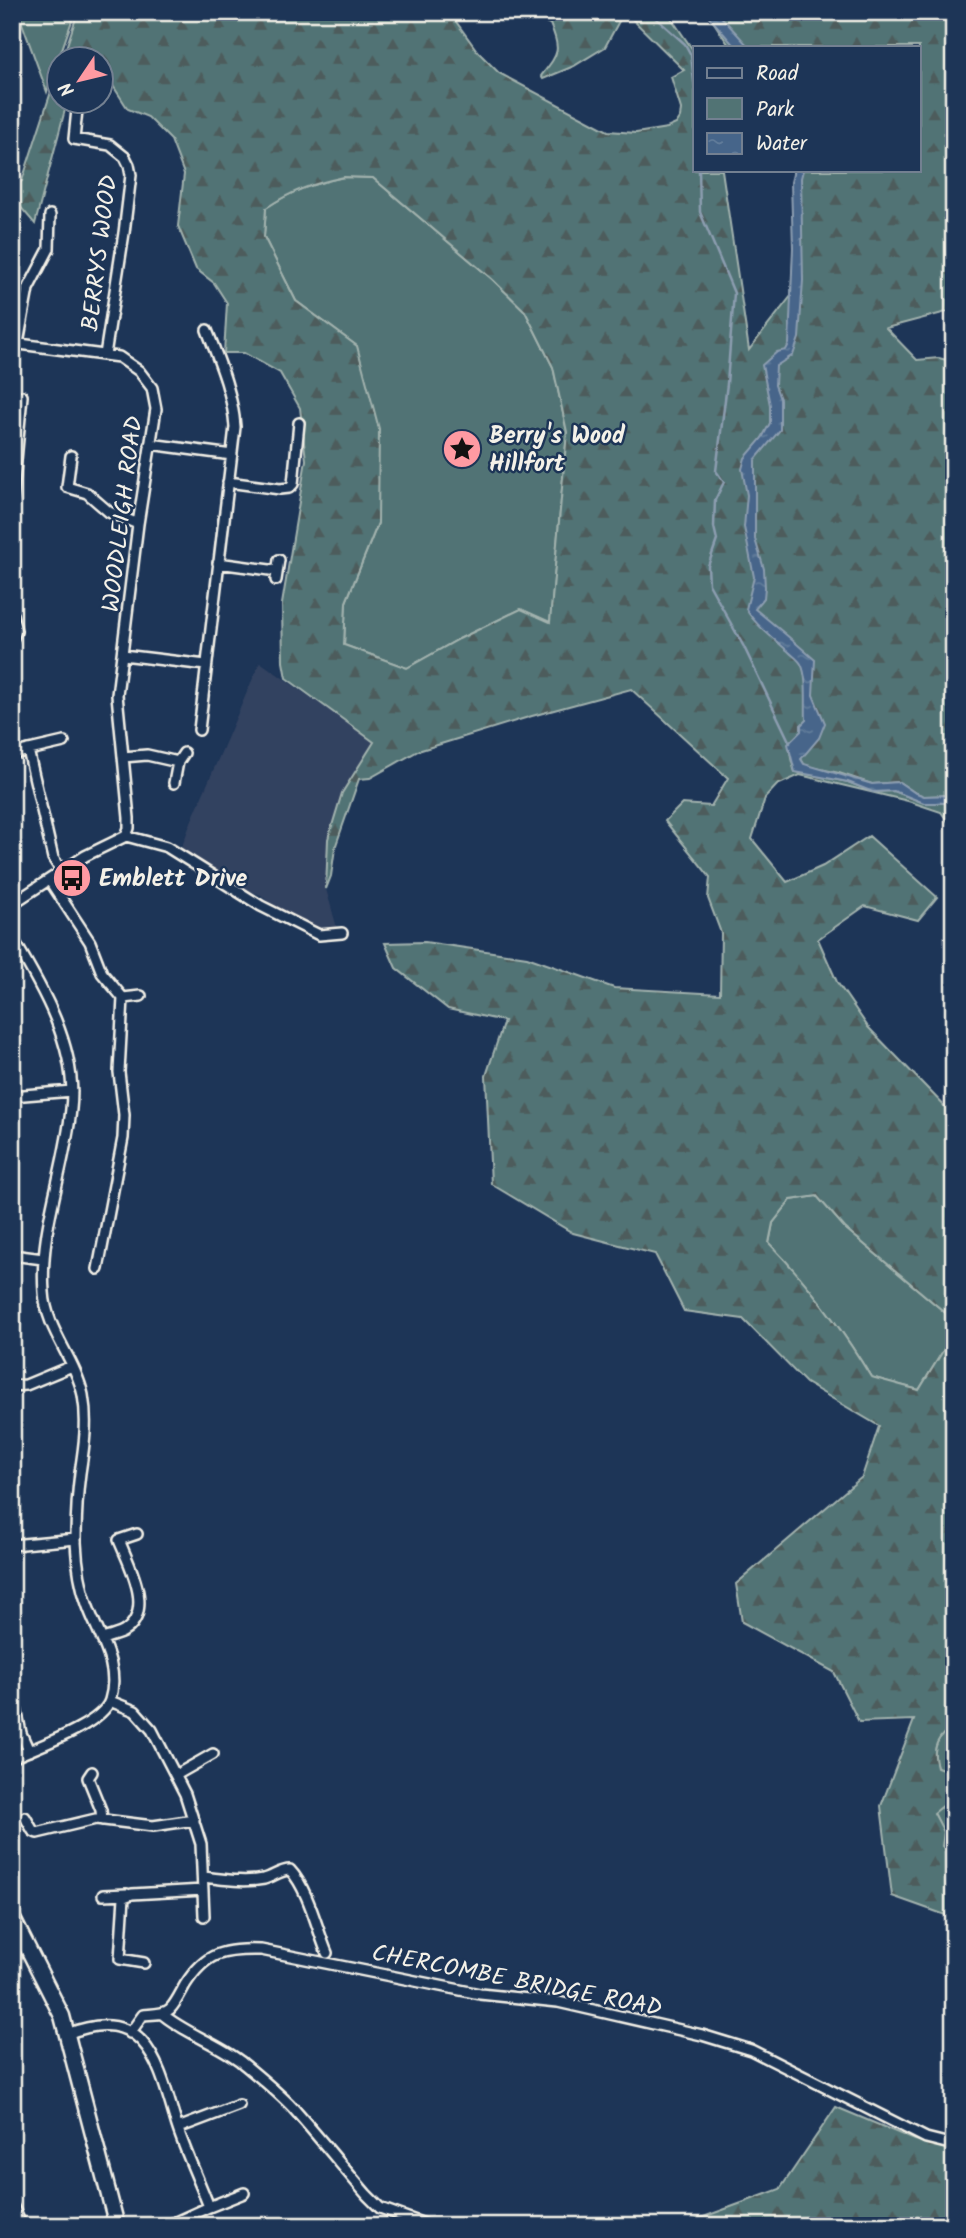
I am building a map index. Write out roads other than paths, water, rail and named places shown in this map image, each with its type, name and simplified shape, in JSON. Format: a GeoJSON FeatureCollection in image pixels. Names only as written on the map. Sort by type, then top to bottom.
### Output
{"type":"FeatureCollection","features":[{"type":"Feature","properties":{"kind":"main road"},"geometry":{"type":"LineString","coordinates":[[12,1917],[50,1989],[67,2034],[117,2226]]}},
{"type":"Feature","properties":{"kind":"street","name":"BERRYS WOOD"},"geometry":{"type":"LineString","coordinates":[[77,116],[74,139],[110,145],[125,157],[131,175],[123,243],[104,355]]}},
{"type":"Feature","properties":{"kind":"street"},"geometry":{"type":"LineString","coordinates":[[15,343],[28,289],[49,249],[50,215]]}},
{"type":"Feature","properties":{"kind":"street"},"geometry":{"type":"LineString","coordinates":[[199,730],[232,455],[234,415],[223,373],[207,330]]}},
{"type":"Feature","properties":{"kind":"street","name":"WOODLEIGH ROAD"},"geometry":{"type":"LineString","coordinates":[[15,343],[119,357],[139,371],[152,388],[156,409],[138,524],[117,695],[129,818],[126,836]]}},
{"type":"Feature","properties":{"kind":"street"},"geometry":{"type":"LineString","coordinates":[[12,503],[22,396]]}},
{"type":"Feature","properties":{"kind":"street"},"geometry":{"type":"LineString","coordinates":[[228,482],[289,488],[293,484],[299,423]]}},
{"type":"Feature","properties":{"kind":"street"},"geometry":{"type":"LineString","coordinates":[[150,444],[232,455]]}},
{"type":"Feature","properties":{"kind":"street"},"geometry":{"type":"LineString","coordinates":[[71,456],[67,487],[87,493],[109,512],[138,524]]}},
{"type":"Feature","properties":{"kind":"street"},"geometry":{"type":"LineString","coordinates":[[218,563],[277,576],[279,560]]}},
{"type":"Feature","properties":{"kind":"street"},"geometry":{"type":"LineString","coordinates":[[12,614],[16,631],[12,640]]}},
{"type":"Feature","properties":{"kind":"street"},"geometry":{"type":"LineString","coordinates":[[123,655],[206,665]]}},
{"type":"Feature","properties":{"kind":"street"},"geometry":{"type":"LineString","coordinates":[[190,703],[202,705]]}},
{"type":"Feature","properties":{"kind":"street"},"geometry":{"type":"LineString","coordinates":[[12,754],[64,741]]}},
{"type":"Feature","properties":{"kind":"street"},"geometry":{"type":"LineString","coordinates":[[28,750],[53,858],[62,872]]}},
{"type":"Feature","properties":{"kind":"street"},"geometry":{"type":"LineString","coordinates":[[174,783],[178,762],[184,753]]}},
{"type":"Feature","properties":{"kind":"street"},"geometry":{"type":"LineString","coordinates":[[123,757],[147,755],[178,762]]}},
{"type":"Feature","properties":{"kind":"street"},"geometry":{"type":"LineString","coordinates":[[12,904],[86,856],[126,836],[167,847],[261,906],[319,935],[342,933]]}},
{"type":"Feature","properties":{"kind":"street"},"geometry":{"type":"LineString","coordinates":[[50,881],[90,942],[102,973],[123,998],[119,1072],[124,1115],[123,1138],[98,1269]]}},
{"type":"Feature","properties":{"kind":"street"},"geometry":{"type":"LineString","coordinates":[[12,937],[30,966],[54,1016],[68,1063],[72,1091],[68,1130],[43,1259],[44,1294],[48,1319],[72,1366],[82,1393],[86,1417],[77,1502],[77,1561],[87,1603],[114,1671],[110,1701],[104,1710],[86,1724],[12,1758]]}},
{"type":"Feature","properties":{"kind":"street"},"geometry":{"type":"LineString","coordinates":[[123,998],[141,996]]}},
{"type":"Feature","properties":{"kind":"street"},"geometry":{"type":"LineString","coordinates":[[12,1096],[72,1091]]}},
{"type":"Feature","properties":{"kind":"street"},"geometry":{"type":"LineString","coordinates":[[12,1255],[43,1259]]}},
{"type":"Feature","properties":{"kind":"street"},"geometry":{"type":"LineString","coordinates":[[12,1386],[26,1385],[72,1366]]}},
{"type":"Feature","properties":{"kind":"street"},"geometry":{"type":"LineString","coordinates":[[102,1639],[125,1631],[139,1611],[136,1584],[119,1540],[137,1534]]}},
{"type":"Feature","properties":{"kind":"street"},"geometry":{"type":"LineString","coordinates":[[12,1545],[76,1539]]}},
{"type":"Feature","properties":{"kind":"street"},"geometry":{"type":"LineString","coordinates":[[12,1688],[21,1733],[29,1751]]}},
{"type":"Feature","properties":{"kind":"street"},"geometry":{"type":"LineString","coordinates":[[110,1701],[135,1711],[143,1719],[152,1730],[176,1775],[201,1844],[204,1916]]}},
{"type":"Feature","properties":{"kind":"street"},"geometry":{"type":"LineString","coordinates":[[176,1775],[213,1754]]}},
{"type":"Feature","properties":{"kind":"street"},"geometry":{"type":"LineString","coordinates":[[92,1772],[88,1778],[101,1810],[102,1820]]}},
{"type":"Feature","properties":{"kind":"street"},"geometry":{"type":"LineString","coordinates":[[25,1818],[37,1833],[96,1819],[153,1826],[194,1820]]}},
{"type":"Feature","properties":{"kind":"street"},"geometry":{"type":"LineString","coordinates":[[203,1877],[239,1881],[266,1879],[290,1870],[315,1918],[327,1953]]}},
{"type":"Feature","properties":{"kind":"street"},"geometry":{"type":"LineString","coordinates":[[103,1895],[203,1890]]}},
{"type":"Feature","properties":{"kind":"street"},"geometry":{"type":"LineString","coordinates":[[127,1894],[122,1902],[120,1959],[144,1963]]}},
{"type":"Feature","properties":{"kind":"street","name":"CHERCOMBE BRIDGE ROAD"},"geometry":{"type":"LineString","coordinates":[[130,2033],[143,2015],[170,2009],[200,1965],[209,1957],[238,1949],[287,1954],[480,1994],[558,2002],[702,2035],[751,2050],[926,2138],[954,2144]]}},
{"type":"Feature","properties":{"kind":"street"},"geometry":{"type":"LineString","coordinates":[[161,2013],[170,2021],[211,2042],[276,2091],[380,2208],[430,2226]]}},
{"type":"Feature","properties":{"kind":"street"},"geometry":{"type":"LineString","coordinates":[[67,2034],[91,2026],[119,2027],[152,2052],[209,2207]]}},
{"type":"Feature","properties":{"kind":"street"},"geometry":{"type":"LineString","coordinates":[[178,2128],[239,2105]]}},
{"type":"Feature","properties":{"kind":"street"},"geometry":{"type":"LineString","coordinates":[[166,2226],[244,2193]]}},
{"type":"Feature","properties":{"kind":"street"},"geometry":{"type":"LineString","coordinates":[[12,2205],[22,2226]]}},
{"type":"Feature","properties":{"kind":"water"},"geometry":{"type":"Polygon","coordinates":[[[705,12],[717,12],[748,46],[734,46],[705,12]]]}},
{"type":"Feature","properties":{"kind":"water"},"geometry":{"type":"Polygon","coordinates":[[[794,172],[802,172],[803,280],[799,338],[793,355],[776,366],[775,385],[780,399],[780,430],[755,460],[755,539],[764,569],[765,587],[764,598],[755,609],[815,660],[813,695],[825,723],[819,738],[801,759],[804,764],[872,784],[899,782],[924,796],[954,795],[954,803],[924,803],[894,791],[873,792],[848,782],[795,772],[788,744],[801,731],[801,725],[806,720],[803,670],[801,664],[760,626],[746,609],[754,577],[744,527],[747,495],[742,469],[745,458],[762,438],[770,423],[770,405],[762,365],[777,352],[786,350],[789,344],[793,248],[791,182],[794,172]]]}},
{"type":"Feature","properties":{"kind":"waterway"},"geometry":{"type":"LineString","coordinates":[[649,12],[685,44],[691,55],[693,72]]}},
{"type":"Feature","properties":{"kind":"waterway"},"geometry":{"type":"LineString","coordinates":[[699,172],[700,212],[734,293],[727,384],[716,471],[724,482],[715,500],[714,527],[717,540],[708,566],[709,584],[744,647],[790,743]]}},
{"type":"Feature","properties":{"kind":"place","name":"Berry's Wood Hillfort"},"geometry":{"type":"Point","coordinates":[462,449]}},
{"type":"Feature","properties":{"kind":"place","name":"Emblett Drive"},"geometry":{"type":"Point","coordinates":[72,878]}}]}
